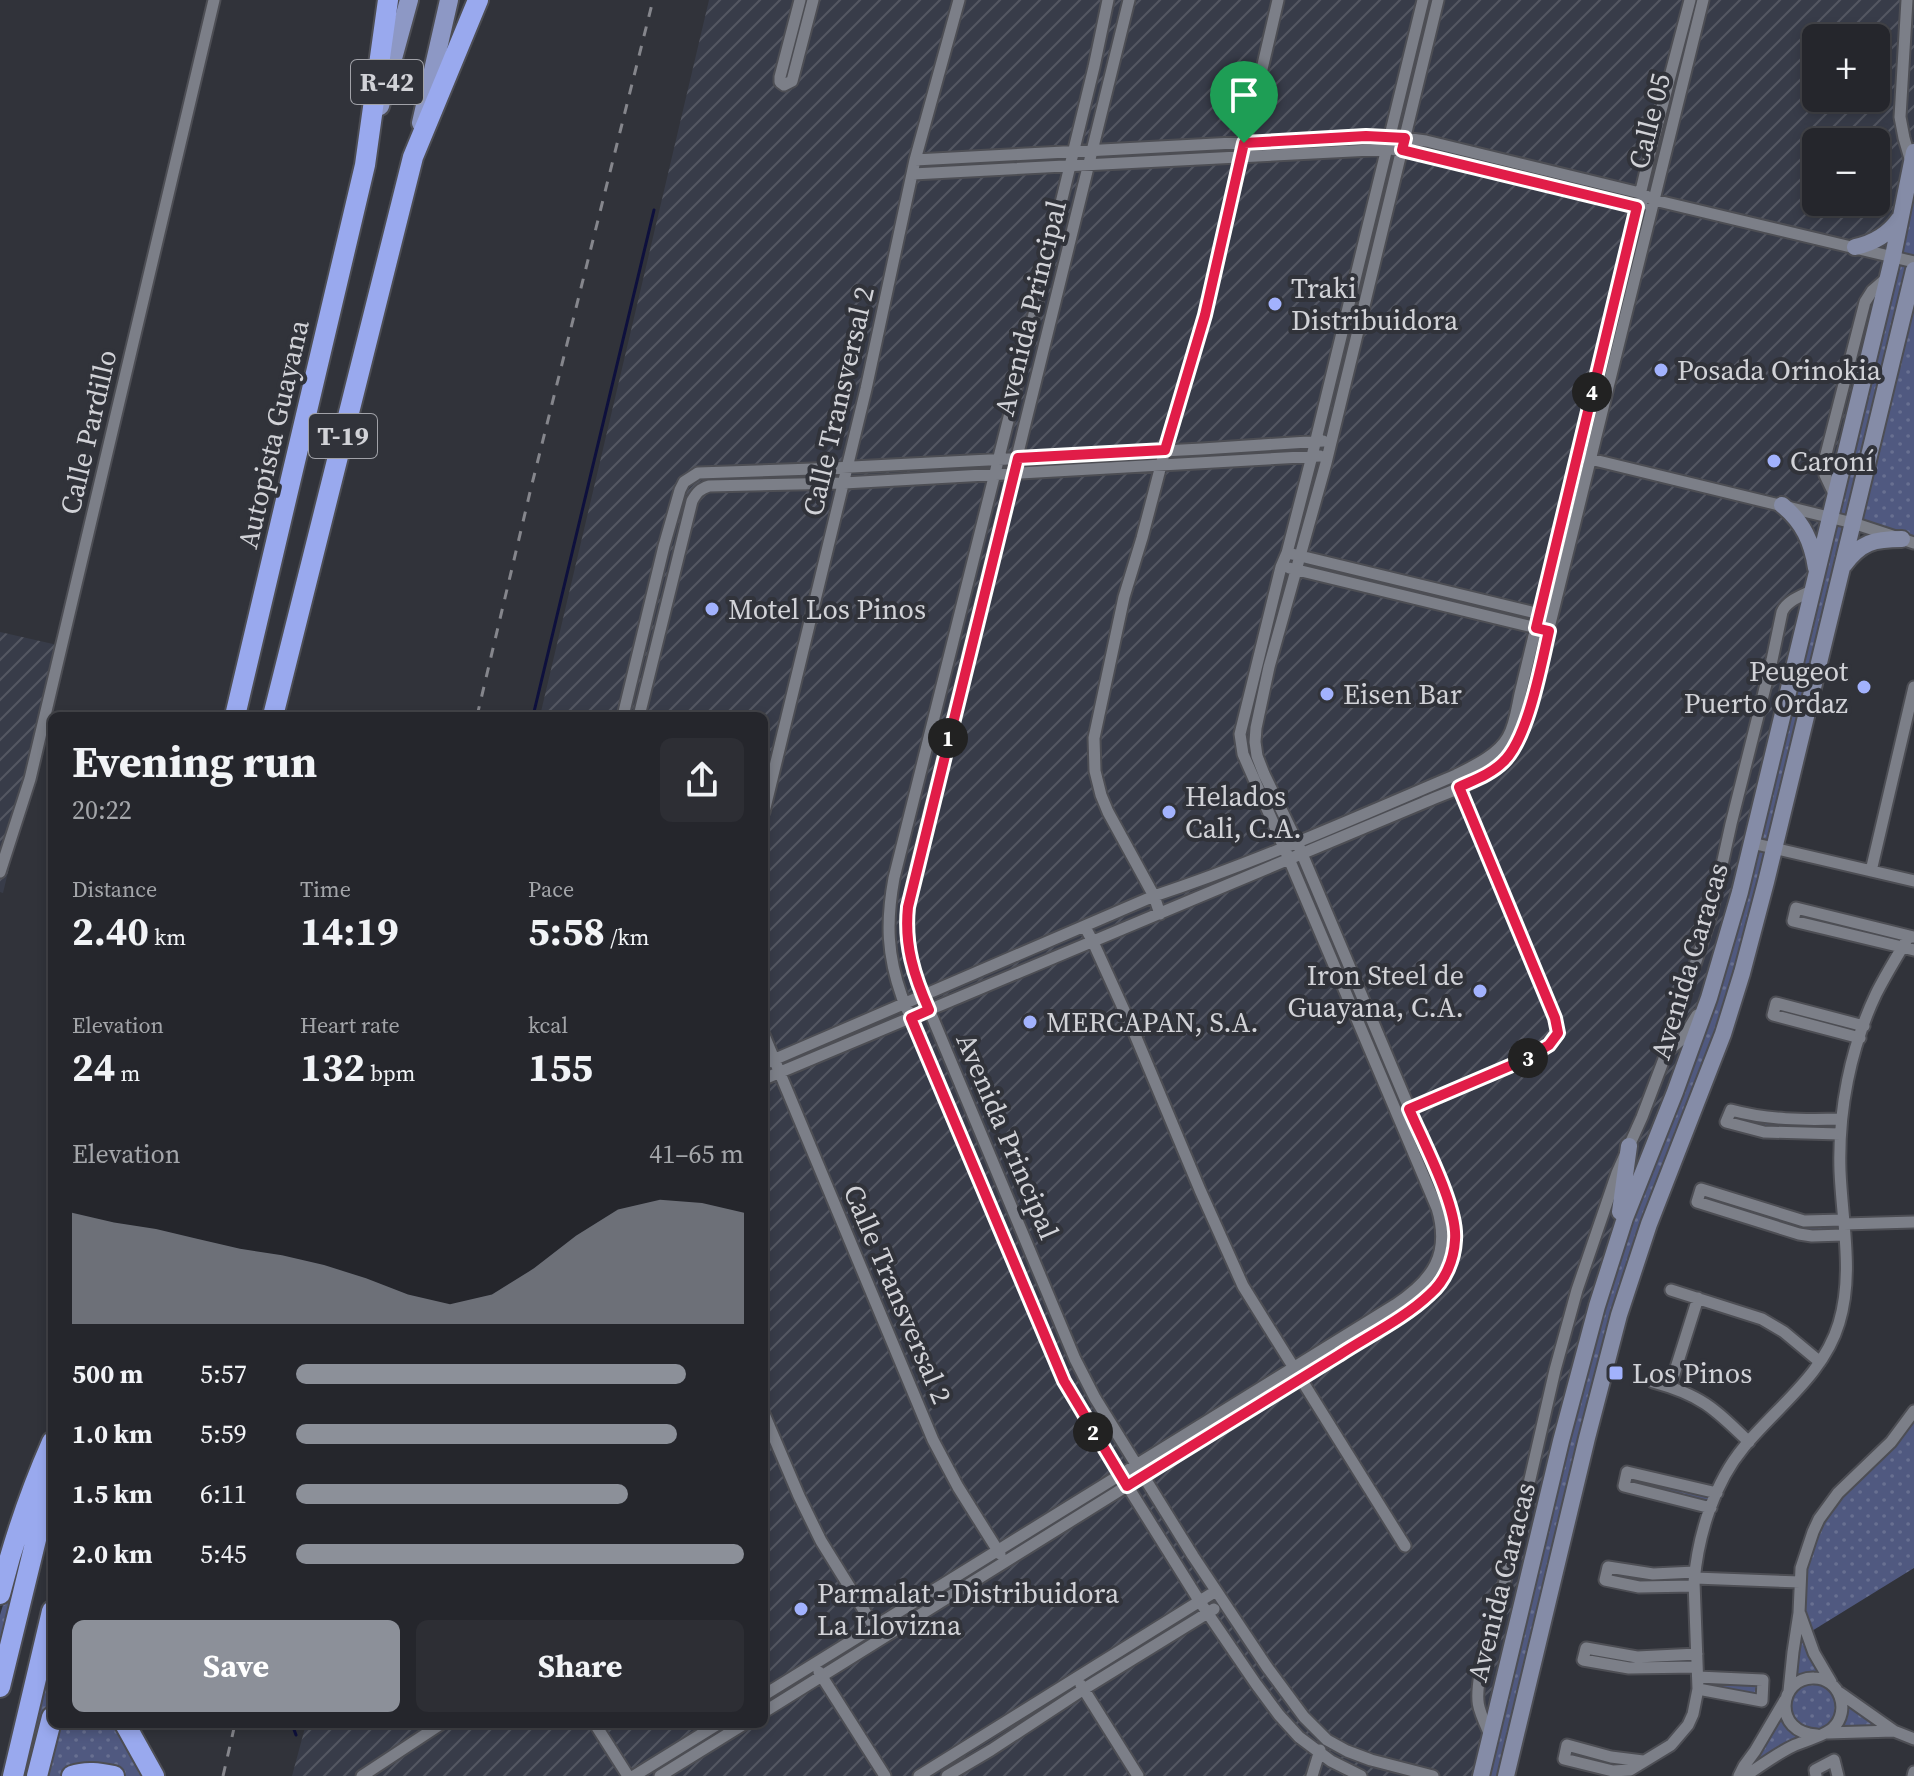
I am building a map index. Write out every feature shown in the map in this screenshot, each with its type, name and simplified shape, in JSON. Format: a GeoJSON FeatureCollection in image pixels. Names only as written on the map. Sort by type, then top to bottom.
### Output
{"type":"FeatureCollection","features":[{"type":"Feature","properties":{"kind":"highway","name":"Autopista Guayana"},"geometry":{"type":"LineString","coordinates":[[236,712],[365,165],[388,0]]}},
{"type":"Feature","properties":{"kind":"highway"},"geometry":{"type":"LineString","coordinates":[[413,157],[478,0]]}},
{"type":"Feature","properties":{"kind":"highway","name":"T-19"},"geometry":{"type":"LineString","coordinates":[[274,712],[413,157]]}},
{"type":"Feature","properties":{"kind":"highway"},"geometry":{"type":"LineString","coordinates":[[0,1687],[48,1458]]}},
{"type":"Feature","properties":{"kind":"highway"},"geometry":{"type":"LineString","coordinates":[[0,1539],[43,1478]]}},
{"type":"Feature","properties":{"kind":"highway"},"geometry":{"type":"LineString","coordinates":[[0,1594],[10,1555],[43,1478]]}},
{"type":"Feature","properties":{"kind":"highway"},"geometry":{"type":"LineString","coordinates":[[13,1776],[48,1628]]}},
{"type":"Feature","properties":{"kind":"highway"},"geometry":{"type":"LineString","coordinates":[[37,1776],[49,1728]]}},
{"type":"Feature","properties":{"kind":"highway"},"geometry":{"type":"LineString","coordinates":[[127,1728],[154,1776]]}},
{"type":"Feature","properties":{"kind":"highway"},"geometry":{"type":"LineString","coordinates":[[72,1776],[92,1772],[114,1776]]}},
{"type":"Feature","properties":{"kind":"main road","name":"R-42"},"geometry":{"type":"LineString","coordinates":[[365,165],[409,0]]}},
{"type":"Feature","properties":{"kind":"main road","name":"R-42"},"geometry":{"type":"LineString","coordinates":[[413,157],[449,0]]}},
{"type":"Feature","properties":{"kind":"street","name":"Calle Pardillo"},"geometry":{"type":"LineString","coordinates":[[0,872],[30,779],[214,0]]}},
{"type":"Feature","properties":{"kind":"street"},"geometry":{"type":"LineString","coordinates":[[800,0],[780,77],[784,85],[792,81],[813,0]]}},
{"type":"Feature","properties":{"kind":"street","name":"Calle Transversal 2"},"geometry":{"type":"LineString","coordinates":[[768,796],[848,468],[915,160],[959,0]]}},
{"type":"Feature","properties":{"kind":"street","name":"Avenida Principal"},"geometry":{"type":"LineString","coordinates":[[1108,0],[1070,167],[896,872],[888,926],[892,965],[911,1018],[1034,1312],[1077,1405],[1200,1602],[1272,1706],[1318,1753],[1361,1776]]}},
{"type":"Feature","properties":{"kind":"street","name":"Avenida Principal"},"geometry":{"type":"LineString","coordinates":[[1129,0],[908,907],[906,930],[912,967],[1089,1388],[1223,1603],[1289,1698],[1327,1740],[1371,1760],[1433,1776]]}},
{"type":"Feature","properties":{"kind":"street"},"geometry":{"type":"LineString","coordinates":[[1160,914],[1154,896],[1108,812],[1097,782],[1093,751],[1096,724],[1124,597],[1205,315],[1278,0]]}},
{"type":"Feature","properties":{"kind":"street"},"geometry":{"type":"LineString","coordinates":[[1404,1112],[1241,747],[1242,726],[1316,441],[1423,0]]}},
{"type":"Feature","properties":{"kind":"street"},"geometry":{"type":"LineString","coordinates":[[768,1710],[1143,1476],[1386,1318],[1424,1283],[1437,1264],[1442,1237],[1437,1208],[1404,1112],[1302,854],[1264,774],[1255,747],[1260,706],[1332,440],[1438,0]]}},
{"type":"Feature","properties":{"kind":"street","name":"Calle 05"},"geometry":{"type":"LineString","coordinates":[[1368,811],[1475,765],[1493,753],[1509,735],[1640,193],[1690,0]]}},
{"type":"Feature","properties":{"kind":"street","name":"Calle 05"},"geometry":{"type":"LineString","coordinates":[[1459,787],[1482,777],[1504,762],[1522,732],[1703,0]]}},
{"type":"Feature","properties":{"kind":"street"},"geometry":{"type":"LineString","coordinates":[[1907,0],[1900,117],[1904,138],[1913,158]]}},
{"type":"Feature","properties":{"kind":"street"},"geometry":{"type":"LineString","coordinates":[[915,160],[1390,136],[1640,193],[1654,200],[1914,262]]}},
{"type":"Feature","properties":{"kind":"street"},"geometry":{"type":"LineString","coordinates":[[913,174],[1387,149],[1402,150],[1637,207],[1654,200]]}},
{"type":"Feature","properties":{"kind":"street"},"geometry":{"type":"LineString","coordinates":[[1001,170],[1004,155]]}},
{"type":"Feature","properties":{"kind":"street","name":"Avenida Caracas"},"geometry":{"type":"LineString","coordinates":[[1481,1776],[1587,1341],[1625,1218],[1709,998],[1736,907],[1893,256],[1913,158]]}},
{"type":"Feature","properties":{"kind":"street"},"geometry":{"type":"LineString","coordinates":[[1855,247],[1883,236],[1902,214]]}},
{"type":"Feature","properties":{"kind":"street","name":"Avenida Caracas"},"geometry":{"type":"LineString","coordinates":[[1506,1776],[1619,1315],[1642,1245],[1723,1034],[1742,973],[1914,270]]}},
{"type":"Feature","properties":{"kind":"street"},"geometry":{"type":"LineString","coordinates":[[624,712],[664,546],[680,490],[691,476],[706,472],[848,468],[1332,440]]}},
{"type":"Feature","properties":{"kind":"street"},"geometry":{"type":"LineString","coordinates":[[640,712],[692,501],[697,492],[709,486],[844,483],[1328,455]]}},
{"type":"Feature","properties":{"kind":"street"},"geometry":{"type":"LineString","coordinates":[[1577,456],[1830,517],[1908,541]]}},
{"type":"Feature","properties":{"kind":"street"},"geometry":{"type":"LineString","coordinates":[[691,476],[697,492]]}},
{"type":"Feature","properties":{"kind":"street"},"geometry":{"type":"LineString","coordinates":[[1491,1735],[1477,1704],[1480,1674],[1573,1304],[1617,1173],[1667,1051],[1711,915],[1784,606],[1815,582],[1813,549],[1809,539],[1794,515],[1782,505]]}},
{"type":"Feature","properties":{"kind":"street"},"geometry":{"type":"LineString","coordinates":[[1843,566],[1861,546],[1872,541],[1908,541]]}},
{"type":"Feature","properties":{"kind":"street"},"geometry":{"type":"LineString","coordinates":[[664,546],[680,549]]}},
{"type":"Feature","properties":{"kind":"street"},"geometry":{"type":"LineString","coordinates":[[1287,553],[1552,617]]}},
{"type":"Feature","properties":{"kind":"street"},"geometry":{"type":"LineString","coordinates":[[1281,567],[1549,631]]}},
{"type":"Feature","properties":{"kind":"street"},"geometry":{"type":"LineString","coordinates":[[1871,871],[1914,687]]}},
{"type":"Feature","properties":{"kind":"street"},"geometry":{"type":"LineString","coordinates":[[1241,747],[1255,747]]}},
{"type":"Feature","properties":{"kind":"street"},"geometry":{"type":"LineString","coordinates":[[768,1078],[1459,787],[1555,1018],[1558,1033],[1549,1045],[1526,1059],[1404,1112]]}},
{"type":"Feature","properties":{"kind":"street"},"geometry":{"type":"LineString","coordinates":[[769,1062],[1154,896],[1297,842],[1368,811],[1373,824]]}},
{"type":"Feature","properties":{"kind":"street"},"geometry":{"type":"LineString","coordinates":[[1752,843],[1914,881]]}},
{"type":"Feature","properties":{"kind":"street"},"geometry":{"type":"LineString","coordinates":[[890,906],[908,907]]}},
{"type":"Feature","properties":{"kind":"street"},"geometry":{"type":"LineString","coordinates":[[1643,1761],[1611,1757],[1567,1745],[1564,1759],[1621,1772],[1630,1770],[1661,1753],[1681,1735],[1693,1714],[1698,1672],[1695,1578],[1700,1545],[1711,1508],[1733,1461],[1802,1385],[1834,1337],[1845,1296],[1840,1134],[1848,1082],[1876,995],[1908,949],[1912,937],[1796,908],[1793,921],[1908,949]]}},
{"type":"Feature","properties":{"kind":"street"},"geometry":{"type":"LineString","coordinates":[[888,926],[906,930]]}},
{"type":"Feature","properties":{"kind":"street"},"geometry":{"type":"LineString","coordinates":[[1085,927],[1133,1030],[1227,1254],[1250,1299],[1405,1546]]}},
{"type":"Feature","properties":{"kind":"street"},"geometry":{"type":"LineString","coordinates":[[1667,1051],[1683,1038],[1709,998]]}},
{"type":"Feature","properties":{"kind":"street"},"geometry":{"type":"LineString","coordinates":[[1860,1038],[1773,1015],[1776,1003],[1864,1026]]}},
{"type":"Feature","properties":{"kind":"street","name":"Calle Transversal 2"},"geometry":{"type":"LineString","coordinates":[[769,1062],[780,1073],[933,1440],[1005,1562]]}},
{"type":"Feature","properties":{"kind":"street"},"geometry":{"type":"LineString","coordinates":[[1840,1134],[1764,1132],[1726,1122],[1731,1110],[1780,1119],[1841,1119]]}},
{"type":"Feature","properties":{"kind":"street"},"geometry":{"type":"LineString","coordinates":[[1613,1257],[1629,1146]]}},
{"type":"Feature","properties":{"kind":"street"},"geometry":{"type":"LineString","coordinates":[[1844,1226],[1812,1236],[1799,1234],[1697,1202],[1701,1189],[1804,1221],[1844,1226],[1914,1222]]}},
{"type":"Feature","properties":{"kind":"street"},"geometry":{"type":"LineString","coordinates":[[1671,1290],[1773,1324],[1820,1362]]}},
{"type":"Feature","properties":{"kind":"street"},"geometry":{"type":"LineString","coordinates":[[1670,1387],[1698,1298]]}},
{"type":"Feature","properties":{"kind":"street"},"geometry":{"type":"LineString","coordinates":[[1034,1312],[1052,1305]]}},
{"type":"Feature","properties":{"kind":"street"},"geometry":{"type":"LineString","coordinates":[[1053,1357],[1071,1349]]}},
{"type":"Feature","properties":{"kind":"street"},"geometry":{"type":"LineString","coordinates":[[768,1693],[1120,1475],[1296,1374]]}},
{"type":"Feature","properties":{"kind":"street"},"geometry":{"type":"LineString","coordinates":[[1653,1382],[1696,1396],[1716,1410],[1749,1442]]}},
{"type":"Feature","properties":{"kind":"street"},"geometry":{"type":"LineString","coordinates":[[1894,1731],[1808,1735],[1792,1726],[1785,1709],[1799,1613],[1801,1568],[1808,1544],[1824,1512],[1847,1483],[1891,1442],[1914,1411]]}},
{"type":"Feature","properties":{"kind":"street"},"geometry":{"type":"LineString","coordinates":[[768,1423],[821,1541],[882,1639]]}},
{"type":"Feature","properties":{"kind":"street"},"geometry":{"type":"LineString","coordinates":[[1711,1508],[1624,1486],[1627,1472],[1717,1493]]}},
{"type":"Feature","properties":{"kind":"street"},"geometry":{"type":"LineString","coordinates":[[1695,1578],[1639,1587],[1605,1580],[1608,1567],[1695,1578],[1800,1582]]}},
{"type":"Feature","properties":{"kind":"street"},"geometry":{"type":"LineString","coordinates":[[919,1776],[1216,1591]]}},
{"type":"Feature","properties":{"kind":"street"},"geometry":{"type":"LineString","coordinates":[[947,1776],[963,1772],[1084,1689],[1223,1603]]}},
{"type":"Feature","properties":{"kind":"street"},"geometry":{"type":"LineString","coordinates":[[1742,1776],[1788,1748],[1821,1734],[1839,1720],[1842,1700],[1814,1653],[1799,1613]]}},
{"type":"Feature","properties":{"kind":"street"},"geometry":{"type":"LineString","coordinates":[[1698,1672],[1586,1648],[1583,1660],[1629,1668],[1698,1672],[1763,1680],[1762,1701],[1698,1672]]}},
{"type":"Feature","properties":{"kind":"street"},"geometry":{"type":"LineString","coordinates":[[814,1664],[885,1776]]}},
{"type":"Feature","properties":{"kind":"street"},"geometry":{"type":"LineString","coordinates":[[1077,1677],[1138,1776]]}},
{"type":"Feature","properties":{"kind":"street"},"geometry":{"type":"LineString","coordinates":[[1742,1776],[1744,1766],[1787,1696],[1804,1679],[1823,1679],[1894,1731],[1914,1739]]}},
{"type":"Feature","properties":{"kind":"street"},"geometry":{"type":"LineString","coordinates":[[362,1776],[435,1728]]}},
{"type":"Feature","properties":{"kind":"street"},"geometry":{"type":"LineString","coordinates":[[598,1728],[628,1776]]}},
{"type":"Feature","properties":{"kind":"street"},"geometry":{"type":"LineString","coordinates":[[634,1776],[712,1728]]}},
{"type":"Feature","properties":{"kind":"street"},"geometry":{"type":"LineString","coordinates":[[660,1776],[738,1728]]}},
{"type":"Feature","properties":{"kind":"street"},"geometry":{"type":"LineString","coordinates":[[1312,1776],[1318,1753],[1327,1740]]}},
{"type":"Feature","properties":{"kind":"street"},"geometry":{"type":"LineString","coordinates":[[953,1756],[963,1772]]}},
{"type":"Feature","properties":{"kind":"street"},"geometry":{"type":"LineString","coordinates":[[1816,1776],[1815,1770],[1835,1760],[1838,1776]]}},
{"type":"Feature","properties":{"kind":"shaded area"},"geometry":{"type":"Polygon","coordinates":[[[709,0],[1914,0],[1914,152],[1765,793],[1480,1776],[292,1776],[305,1728],[768,1728],[768,712],[541,712],[709,0]]]}},
{"type":"Feature","properties":{"kind":"shaded area"},"geometry":{"type":"Polygon","coordinates":[[[1914,152],[1914,543],[1853,523],[1742,973],[1642,1245],[1506,1776],[1480,1776],[1587,1341],[1700,1024],[1914,152]]]}},
{"type":"Feature","properties":{"kind":"shaded area"},"geometry":{"type":"Polygon","coordinates":[[[0,632],[62,646],[3,893],[0,892],[0,632]]]}},
{"type":"Feature","properties":{"kind":"shaded area"},"geometry":{"type":"Polygon","coordinates":[[[1731,1110],[1841,1119],[1840,1134],[1777,1134],[1726,1122],[1731,1110]]]}},
{"type":"Feature","properties":{"kind":"shaded area"},"geometry":{"type":"Polygon","coordinates":[[[1701,1189],[1794,1218],[1844,1220],[1844,1235],[1825,1236],[1697,1202],[1701,1189]]]}},
{"type":"Feature","properties":{"kind":"shaded area"},"geometry":{"type":"Polygon","coordinates":[[[1914,1411],[1914,1568],[1807,1634],[1832,1684],[1894,1731],[1826,1733],[1745,1776],[1786,1700],[1799,1598],[1819,1519],[1914,1411]]]}},
{"type":"Feature","properties":{"kind":"shaded area"},"geometry":{"type":"Polygon","coordinates":[[[1627,1472],[1716,1494],[1711,1507],[1624,1486],[1627,1472]]]}},
{"type":"Feature","properties":{"kind":"shaded area"},"geometry":{"type":"Polygon","coordinates":[[[40,1484],[0,1665],[0,1615],[40,1484]]]}},
{"type":"Feature","properties":{"kind":"shaded area"},"geometry":{"type":"Polygon","coordinates":[[[48,1667],[48,1714],[33,1776],[22,1776],[48,1667]]]}},
{"type":"Feature","properties":{"kind":"shaded area"},"geometry":{"type":"Polygon","coordinates":[[[1698,1677],[1763,1680],[1762,1701],[1698,1689],[1698,1677]]]}},
{"type":"Feature","properties":{"kind":"shaded area"},"geometry":{"type":"Polygon","coordinates":[[[53,1728],[121,1728],[148,1776],[125,1776],[115,1771],[68,1771],[60,1776],[42,1776],[53,1728]]]}},
{"type":"Feature","properties":{"kind":"waterway"},"geometry":{"type":"LineString","coordinates":[[534,712],[654,210]]}},
{"type":"Feature","properties":{"kind":"waterway"},"geometry":{"type":"LineString","coordinates":[[293,1728],[296,1735]]}},
{"type":"Feature","properties":{"kind":"railway"},"geometry":{"type":"LineString","coordinates":[[478,712],[653,0]]}},
{"type":"Feature","properties":{"kind":"railway"},"geometry":{"type":"LineString","coordinates":[[223,1776],[234,1728]]}},
{"type":"Feature","properties":{"kind":"place","name":"Traki Distribuidora"},"geometry":{"type":"Point","coordinates":[1275,304]}},
{"type":"Feature","properties":{"kind":"place","name":"Posada Orinokia"},"geometry":{"type":"Point","coordinates":[1661,370]}},
{"type":"Feature","properties":{"kind":"place","name":"Caroní"},"geometry":{"type":"Point","coordinates":[1774,461]}},
{"type":"Feature","properties":{"kind":"place","name":"Motel Los Pinos"},"geometry":{"type":"Point","coordinates":[712,609]}},
{"type":"Feature","properties":{"kind":"place","name":"Peugeot Puerto Ordaz"},"geometry":{"type":"Point","coordinates":[1864,687]}},
{"type":"Feature","properties":{"kind":"place","name":"Eisen Bar"},"geometry":{"type":"Point","coordinates":[1327,694]}},
{"type":"Feature","properties":{"kind":"place","name":"Helados Cali, C.A."},"geometry":{"type":"Point","coordinates":[1169,812]}},
{"type":"Feature","properties":{"kind":"place","name":"Iron Steel de Guayana, C.A."},"geometry":{"type":"Point","coordinates":[1480,991]}},
{"type":"Feature","properties":{"kind":"place","name":"MERCAPAN, S.A."},"geometry":{"type":"Point","coordinates":[1030,1022]}},
{"type":"Feature","properties":{"kind":"place","name":"Los Pinos"},"geometry":{"type":"Point","coordinates":[1616,1373]}},
{"type":"Feature","properties":{"kind":"place","name":"Parmalat - Distribuidora La Llovizna"},"geometry":{"type":"Point","coordinates":[801,1609]}},
{"type":"Feature","properties":{"kind":"route"},"geometry":{"type":"LineString","coordinates":[[1400,137],[1405,138],[1402,150],[1637,207],[1536,628],[1549,631],[1522,732],[1504,762],[1482,777],[1459,787],[1555,1018],[1558,1033],[1549,1045],[1526,1059],[1409,1109],[1455,1223],[1451,1262],[1432,1293],[1390,1323],[1127,1486],[1064,1381],[911,1018],[929,1010],[912,967],[906,930],[908,907],[1018,458],[1165,450],[1205,315],[1244,143],[1400,137]]}}]}
